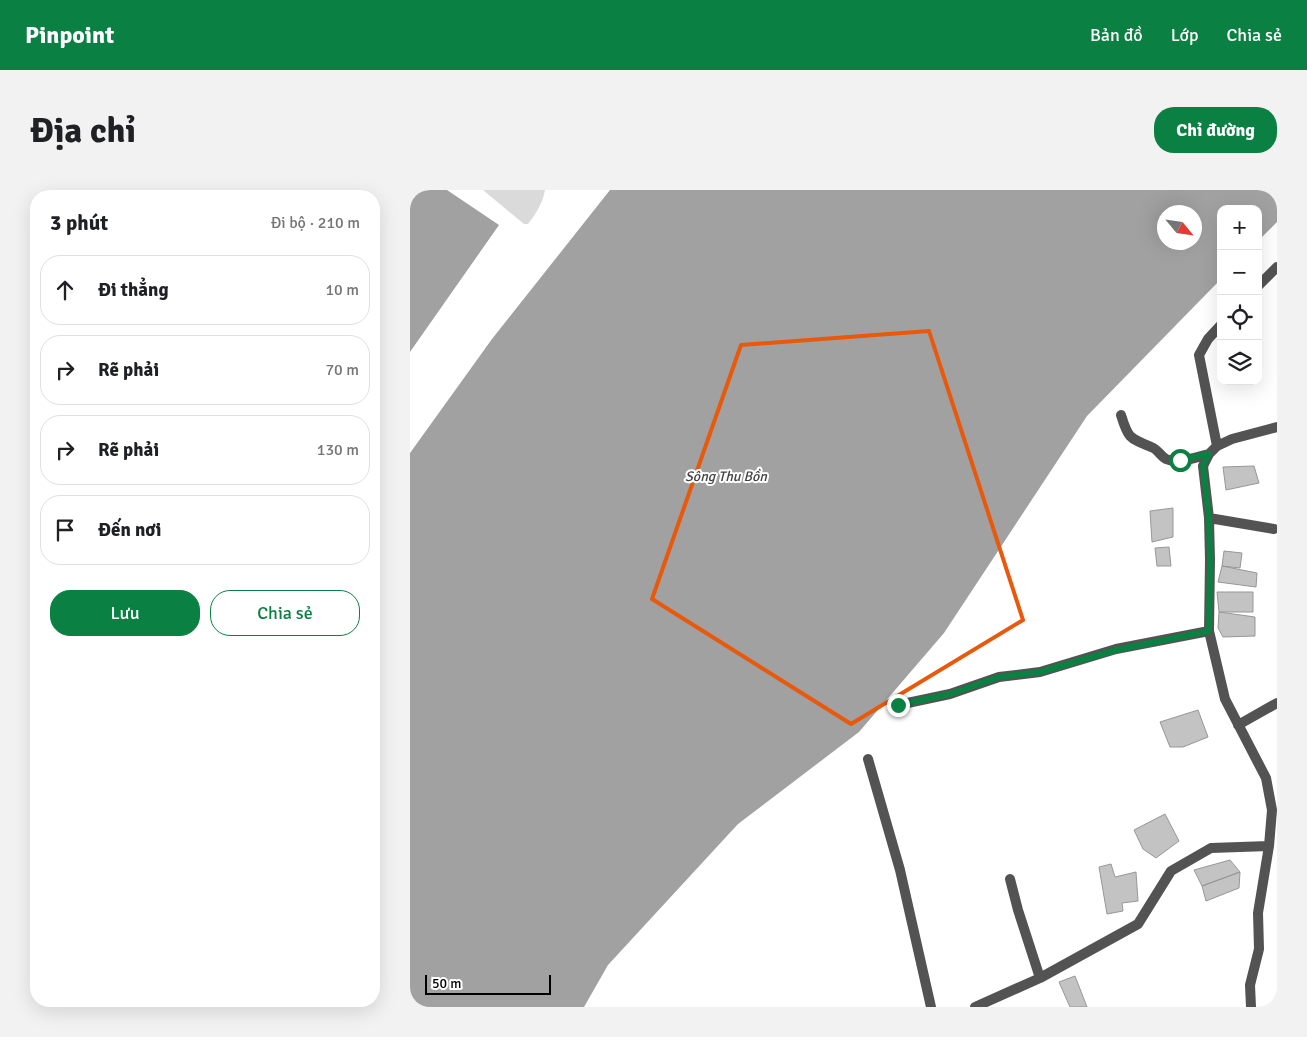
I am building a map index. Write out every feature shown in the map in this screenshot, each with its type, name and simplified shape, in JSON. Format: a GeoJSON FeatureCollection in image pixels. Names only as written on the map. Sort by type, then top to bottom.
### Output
{"type":"FeatureCollection","features":[{"type":"Feature","properties":{"kind":"street"},"geometry":{"type":"LineString","coordinates":[[1262,282],[1277,267]]}},
{"type":"Feature","properties":{"kind":"street"},"geometry":{"type":"LineString","coordinates":[[1216,446],[1199,355],[1208,339],[1217,329]]}},
{"type":"Feature","properties":{"kind":"street"},"geometry":{"type":"LineString","coordinates":[[1121,415],[1126,430],[1132,438],[1139,443],[1153,447],[1167,459],[1180,460],[1209,454]]}},
{"type":"Feature","properties":{"kind":"street"},"geometry":{"type":"LineString","coordinates":[[1252,1007],[1250,985],[1259,949],[1258,913],[1269,846],[1272,810],[1266,778],[1224,699],[1209,631],[1209,518],[1203,466],[1209,454],[1216,446],[1232,439],[1277,427]]}},
{"type":"Feature","properties":{"kind":"street"},"geometry":{"type":"LineString","coordinates":[[1209,518],[1274,529]]}},
{"type":"Feature","properties":{"kind":"street"},"geometry":{"type":"LineString","coordinates":[[898,705],[950,694],[999,677],[1040,672],[1116,650],[1209,631]]}},
{"type":"Feature","properties":{"kind":"street"},"geometry":{"type":"LineString","coordinates":[[1238,725],[1277,702]]}},
{"type":"Feature","properties":{"kind":"street"},"geometry":{"type":"LineString","coordinates":[[868,759],[900,870],[931,1007]]}},
{"type":"Feature","properties":{"kind":"street"},"geometry":{"type":"LineString","coordinates":[[975,1007],[1040,978],[1138,924],[1171,871],[1211,848],[1269,846]]}},
{"type":"Feature","properties":{"kind":"street"},"geometry":{"type":"LineString","coordinates":[[1010,879],[1040,978]]}},
{"type":"Feature","properties":{"kind":"highlighted area"},"geometry":{"type":"Polygon","coordinates":[[[929,331],[1023,620],[851,724],[652,599],[741,345],[929,331]]]}},
{"type":"Feature","properties":{"kind":"shaded area"},"geometry":{"type":"Polygon","coordinates":[[[483,190],[545,190],[543,199],[536,212],[528,224],[524,224],[483,190]]]}},
{"type":"Feature","properties":{"kind":"water"},"geometry":{"type":"Polygon","coordinates":[[[410,190],[447,190],[499,225],[410,352],[410,190]]]}},
{"type":"Feature","properties":{"kind":"water","name":"Sông Thu Bồn"},"geometry":{"type":"Polygon","coordinates":[[[610,190],[1277,190],[1277,222],[1262,237],[1262,205],[1217,205],[1217,283],[1087,416],[944,633],[859,732],[738,824],[608,965],[584,1007],[410,1007],[410,453],[492,339],[610,190]]]}},
{"type":"Feature","properties":{"kind":"building"},"geometry":{"type":"Polygon","coordinates":[[[1254,466],[1259,483],[1226,490],[1223,467],[1254,466]]]}},
{"type":"Feature","properties":{"kind":"building"},"geometry":{"type":"Polygon","coordinates":[[[1173,508],[1173,537],[1152,542],[1150,511],[1173,508]]]}},
{"type":"Feature","properties":{"kind":"building"},"geometry":{"type":"Polygon","coordinates":[[[1169,547],[1171,566],[1157,566],[1155,548],[1169,547]]]}},
{"type":"Feature","properties":{"kind":"building"},"geometry":{"type":"Polygon","coordinates":[[[1224,551],[1242,553],[1240,568],[1222,566],[1224,551]]]}},
{"type":"Feature","properties":{"kind":"building"},"geometry":{"type":"Polygon","coordinates":[[[1222,566],[1257,573],[1256,587],[1218,582],[1222,566]]]}},
{"type":"Feature","properties":{"kind":"building"},"geometry":{"type":"Polygon","coordinates":[[[1217,592],[1253,592],[1253,612],[1219,612],[1217,592]]]}},
{"type":"Feature","properties":{"kind":"building"},"geometry":{"type":"Polygon","coordinates":[[[1219,612],[1255,617],[1255,636],[1223,637],[1218,628],[1219,612]]]}},
{"type":"Feature","properties":{"kind":"building"},"geometry":{"type":"Polygon","coordinates":[[[1198,710],[1208,737],[1183,747],[1170,747],[1160,722],[1198,710]]]}},
{"type":"Feature","properties":{"kind":"building"},"geometry":{"type":"Polygon","coordinates":[[[1165,814],[1179,841],[1156,858],[1143,849],[1134,830],[1165,814]]]}},
{"type":"Feature","properties":{"kind":"building"},"geometry":{"type":"Polygon","coordinates":[[[1230,860],[1240,872],[1202,886],[1194,870],[1230,860]]]}},
{"type":"Feature","properties":{"kind":"building"},"geometry":{"type":"Polygon","coordinates":[[[1111,864],[1115,877],[1136,872],[1138,901],[1122,903],[1123,911],[1107,914],[1099,867],[1111,864]]]}},
{"type":"Feature","properties":{"kind":"building"},"geometry":{"type":"Polygon","coordinates":[[[1240,872],[1239,888],[1206,901],[1202,886],[1240,872]]]}},
{"type":"Feature","properties":{"kind":"building"},"geometry":{"type":"Polygon","coordinates":[[[1075,976],[1087,1007],[1070,1007],[1059,982],[1075,976]]]}},
{"type":"Feature","properties":{"kind":"route"},"geometry":{"type":"LineString","coordinates":[[898,705],[950,694],[999,677],[1040,672],[1116,650],[1209,631],[1209,518],[1203,466],[1209,454],[1180,460]]}}]}
